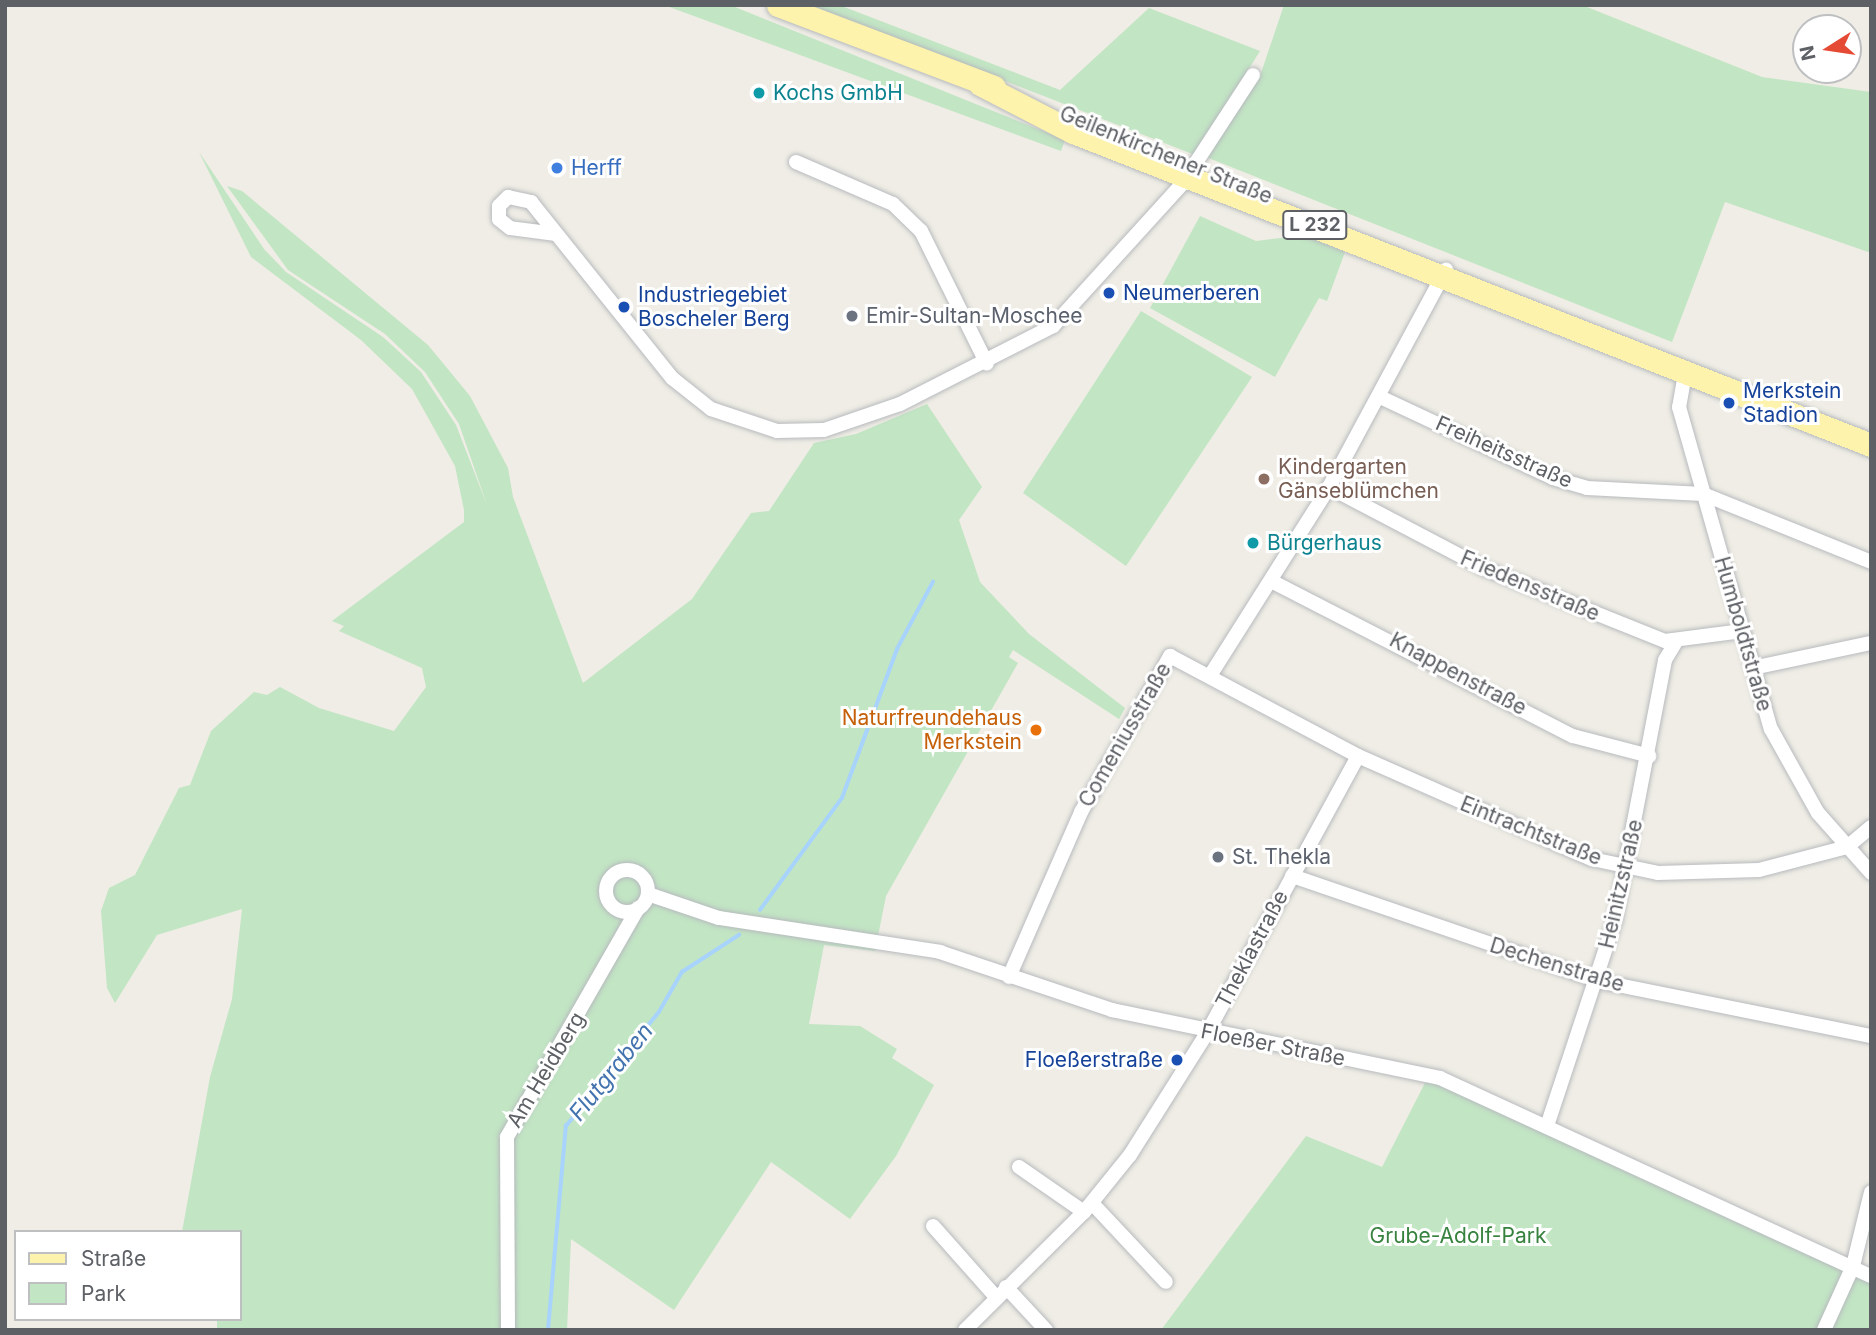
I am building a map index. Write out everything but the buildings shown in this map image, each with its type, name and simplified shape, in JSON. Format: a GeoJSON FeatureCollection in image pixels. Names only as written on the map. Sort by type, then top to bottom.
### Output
{"type":"FeatureCollection","features":[{"type":"Feature","properties":{"kind":"main road","name":"Geilenkirchener Straße"},"geometry":{"type":"LineString","coordinates":[[778,5],[980,84],[1073,132],[1190,172],[1662,358],[1871,445]]}},
{"type":"Feature","properties":{"kind":"street"},"geometry":{"type":"LineString","coordinates":[[556,234],[672,378],[711,409],[751,426],[805,432],[860,421],[987,364],[1035,338],[1083,299],[1190,172],[1252,75]]}},
{"type":"Feature","properties":{"kind":"street"},"geometry":{"type":"LineString","coordinates":[[796,162],[893,204],[921,231],[987,364]]}},
{"type":"Feature","properties":{"kind":"street"},"geometry":{"type":"LineString","coordinates":[[1211,674],[1329,487],[1380,397],[1444,273]]}},
{"type":"Feature","properties":{"kind":"street","name":"Humboldtstraße"},"geometry":{"type":"LineString","coordinates":[[1686,368],[1679,407],[1753,668],[1788,770],[1871,873]]}},
{"type":"Feature","properties":{"kind":"street","name":"Freiheitsstraße"},"geometry":{"type":"LineString","coordinates":[[1380,397],[1587,488],[1703,494],[1871,562]]}},
{"type":"Feature","properties":{"kind":"street","name":"Friedensstraße"},"geometry":{"type":"LineString","coordinates":[[1329,487],[1483,568],[1676,642]]}},
{"type":"Feature","properties":{"kind":"street","name":"Knappenstraße"},"geometry":{"type":"LineString","coordinates":[[1271,581],[1573,736],[1649,756]]}},
{"type":"Feature","properties":{"kind":"street"},"geometry":{"type":"LineString","coordinates":[[1676,642],[1742,631]]}},
{"type":"Feature","properties":{"kind":"street","name":"Heinitzstraße"},"geometry":{"type":"LineString","coordinates":[[1548,1123],[1598,981],[1628,867],[1665,660],[1676,642]]}},
{"type":"Feature","properties":{"kind":"street"},"geometry":{"type":"LineString","coordinates":[[1753,668],[1871,643]]}},
{"type":"Feature","properties":{"kind":"street","name":"Comeniusstraße"},"geometry":{"type":"LineString","coordinates":[[1009,977],[1081,812],[1170,656],[1211,674]]}},
{"type":"Feature","properties":{"kind":"street","name":"Eintrachtstraße"},"geometry":{"type":"LineString","coordinates":[[1211,674],[1358,755],[1513,828],[1628,867],[1710,875],[1759,870],[1847,846],[1871,827]]}},
{"type":"Feature","properties":{"kind":"street","name":"Theklastraße"},"geometry":{"type":"LineString","coordinates":[[965,1330],[1088,1207],[1207,1033],[1358,755]]}},
{"type":"Feature","properties":{"kind":"street","name":"Floeßer Straße"},"geometry":{"type":"LineString","coordinates":[[638,908],[621,911],[612,904],[607,888],[612,877],[634,871],[645,880],[648,894],[737,922],[940,952],[1009,977],[1207,1033],[1440,1078],[1548,1123],[1871,1276]]}},
{"type":"Feature","properties":{"kind":"street","name":"Dechenstraße"},"geometry":{"type":"LineString","coordinates":[[1292,876],[1598,981],[1871,1036]]}},
{"type":"Feature","properties":{"kind":"street"},"geometry":{"type":"LineString","coordinates":[[638,908],[648,894]]}},
{"type":"Feature","properties":{"kind":"street","name":"Am Heidberg"},"geometry":{"type":"LineString","coordinates":[[508,1330],[507,1137],[638,908]]}},
{"type":"Feature","properties":{"kind":"street"},"geometry":{"type":"LineString","coordinates":[[1019,1167],[1088,1207],[1166,1282]]}},
{"type":"Feature","properties":{"kind":"street"},"geometry":{"type":"LineString","coordinates":[[1824,1330],[1853,1266],[1871,1192]]}},
{"type":"Feature","properties":{"kind":"street"},"geometry":{"type":"LineString","coordinates":[[933,1226],[1001,1292],[1046,1330]]}},
{"type":"Feature","properties":{"kind":"green space"},"geometry":{"type":"Polygon","coordinates":[[[664,5],[730,5],[1065,140],[1061,151],[664,5]]]}},
{"type":"Feature","properties":{"kind":"green space"},"geometry":{"type":"Polygon","coordinates":[[[810,5],[839,5],[1060,90],[1149,8],[1260,51],[1195,155],[810,5]]]}},
{"type":"Feature","properties":{"kind":"green space"},"geometry":{"type":"Polygon","coordinates":[[[1284,5],[1582,5],[1762,77],[1792,81],[1792,84],[1813,84],[1871,92],[1871,253],[1725,202],[1672,342],[1206,157],[1260,76],[1284,5]]]}},
{"type":"Feature","properties":{"kind":"green space"},"geometry":{"type":"Polygon","coordinates":[[[199,152],[264,249],[286,272],[383,337],[421,372],[456,425],[487,505],[459,424],[425,372],[385,334],[288,270],[227,186],[242,191],[428,345],[470,396],[508,468],[513,497],[583,683],[692,599],[751,513],[769,511],[814,443],[856,434],[927,404],[982,487],[959,520],[980,582],[1029,634],[1125,708],[1119,719],[1013,650],[1009,657],[1018,663],[886,896],[875,951],[824,945],[809,1024],[860,1026],[897,1049],[892,1058],[934,1085],[896,1156],[850,1219],[771,1162],[674,1310],[571,1239],[567,1330],[217,1330],[217,1321],[242,1321],[242,1230],[182,1230],[210,1077],[232,999],[242,909],[157,935],[115,1003],[107,988],[101,911],[109,888],[135,875],[179,788],[190,785],[211,731],[254,692],[267,695],[280,687],[319,708],[394,731],[426,687],[422,668],[339,631],[344,626],[332,621],[464,522],[455,466],[412,389],[361,340],[251,257],[199,152]]]}},
{"type":"Feature","properties":{"kind":"green space"},"geometry":{"type":"Polygon","coordinates":[[[1200,216],[1256,241],[1305,235],[1345,252],[1327,301],[1319,298],[1275,377],[1150,308],[1200,216]]]}},
{"type":"Feature","properties":{"kind":"green space"},"geometry":{"type":"Polygon","coordinates":[[[1141,311],[1252,377],[1126,566],[1023,493],[1141,311]]]}},
{"type":"Feature","properties":{"kind":"green space","name":"Grube-Adolf-Park"},"geometry":{"type":"Polygon","coordinates":[[[1426,1081],[1441,1082],[1871,1283],[1871,1330],[1161,1330],[1306,1136],[1382,1167],[1426,1081]]]}},
{"type":"Feature","properties":{"kind":"waterway","name":"Flutgraben"},"geometry":{"type":"LineString","coordinates":[[760,910],[842,798],[897,649],[933,582]]}},
{"type":"Feature","properties":{"kind":"waterway","name":"Flutgraben"},"geometry":{"type":"LineString","coordinates":[[548,1330],[566,1126],[659,1012],[682,972],[739,935]]}},
{"type":"Feature","properties":{"kind":"place","name":"Kochs GmbH"},"geometry":{"type":"Point","coordinates":[759,93]}},
{"type":"Feature","properties":{"kind":"place","name":"Herff"},"geometry":{"type":"Point","coordinates":[557,168]}},
{"type":"Feature","properties":{"kind":"place","name":"Neumerberen"},"geometry":{"type":"Point","coordinates":[1109,293]}},
{"type":"Feature","properties":{"kind":"place","name":"Industriegebiet Boscheler Berg"},"geometry":{"type":"Point","coordinates":[624,307]}},
{"type":"Feature","properties":{"kind":"place","name":"Emir-Sultan-Moschee"},"geometry":{"type":"Point","coordinates":[852,316]}},
{"type":"Feature","properties":{"kind":"place","name":"Merkstein Stadion"},"geometry":{"type":"Point","coordinates":[1729,403]}},
{"type":"Feature","properties":{"kind":"place","name":"Kindergarten Gänseblümchen"},"geometry":{"type":"Point","coordinates":[1264,479]}},
{"type":"Feature","properties":{"kind":"place","name":"Bürgerhaus"},"geometry":{"type":"Point","coordinates":[1253,543]}},
{"type":"Feature","properties":{"kind":"place","name":"Naturfreundehaus Merkstein"},"geometry":{"type":"Point","coordinates":[1036,730]}},
{"type":"Feature","properties":{"kind":"place","name":"St. Thekla"},"geometry":{"type":"Point","coordinates":[1218,857]}},
{"type":"Feature","properties":{"kind":"place","name":"Floeßerstraße"},"geometry":{"type":"Point","coordinates":[1177,1060]}}]}
